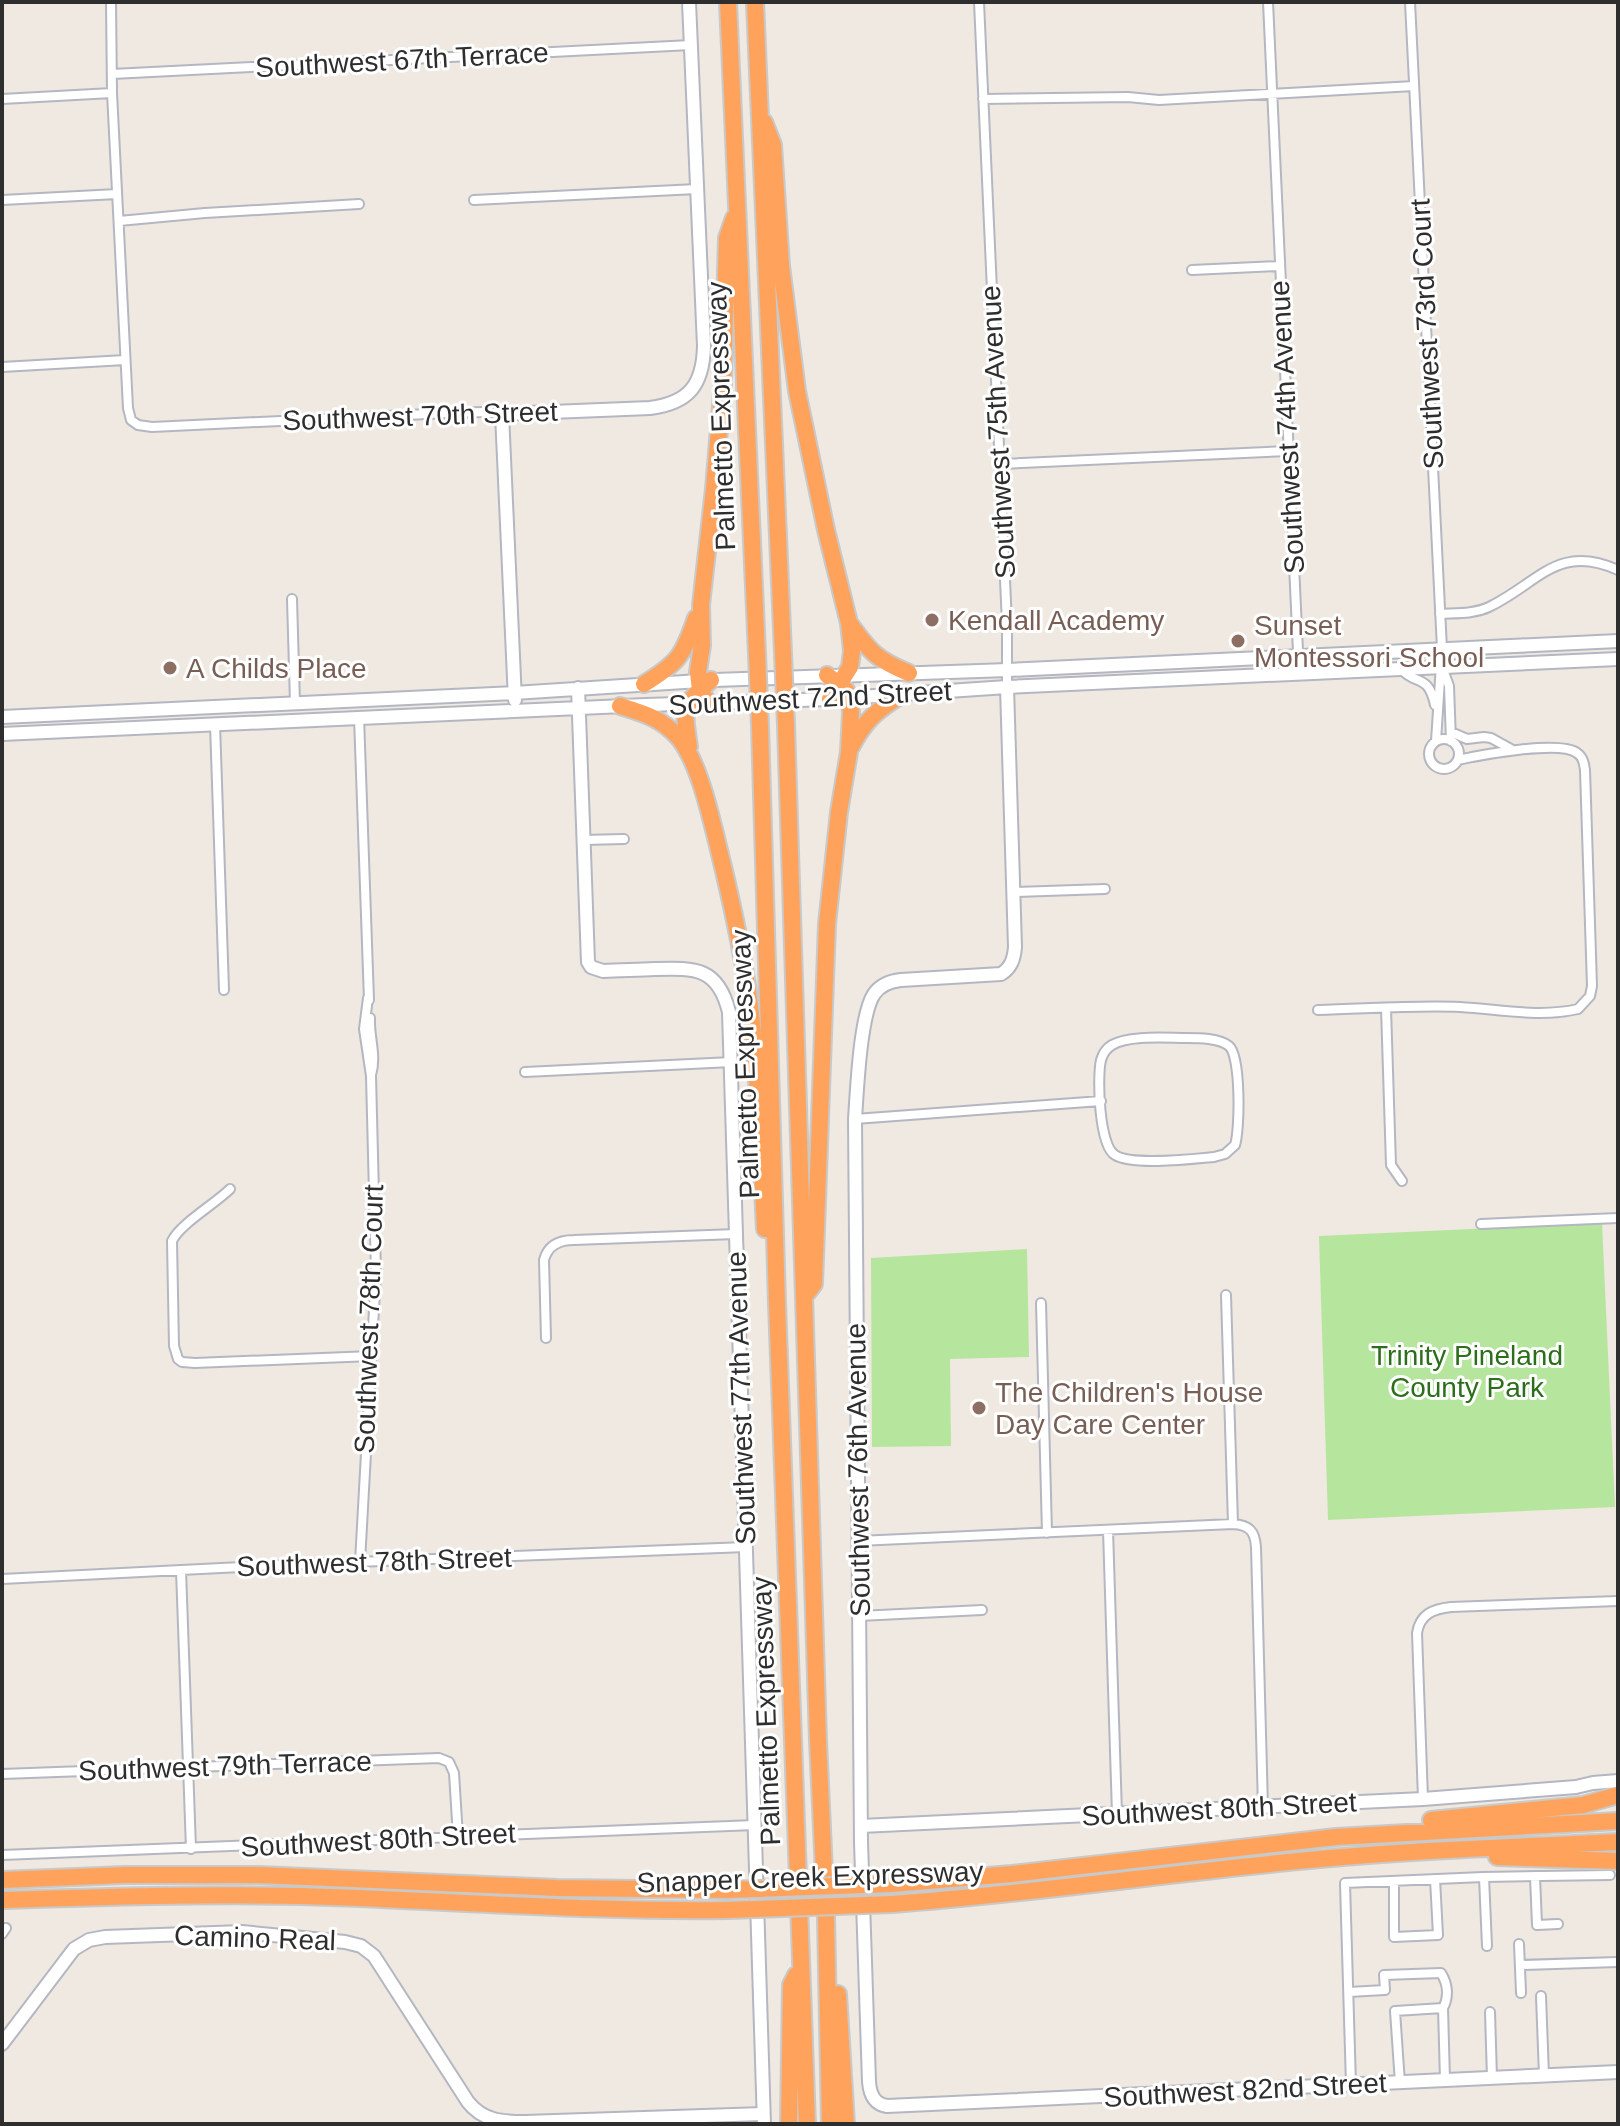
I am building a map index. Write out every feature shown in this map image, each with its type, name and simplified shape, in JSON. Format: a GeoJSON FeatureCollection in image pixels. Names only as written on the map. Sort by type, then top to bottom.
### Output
{"type":"FeatureCollection","features":[{"type":"Feature","properties":{"kind":"highway","name":"Palmetto Expressway"},"geometry":{"type":"LineString","coordinates":[[728,2],[760,726],[807,2124]]}},
{"type":"Feature","properties":{"kind":"highway","name":"Palmetto Expressway"},"geometry":{"type":"LineString","coordinates":[[755,2],[786,725],[830,2124]]}},
{"type":"Feature","properties":{"kind":"highway"},"geometry":{"type":"LineString","coordinates":[[759,109],[773,145],[781,266],[797,391],[849,623],[852,658],[830,699]]}},
{"type":"Feature","properties":{"kind":"highway"},"geometry":{"type":"LineString","coordinates":[[738,205],[727,238],[723,382],[701,605],[705,689],[688,704],[684,722],[689,753],[714,828],[745,974],[755,1051],[766,1257],[777,1303]]}},
{"type":"Feature","properties":{"kind":"highway"},"geometry":{"type":"LineString","coordinates":[[644,684],[667,669],[682,654],[701,605]]}},
{"type":"Feature","properties":{"kind":"highway"},"geometry":{"type":"LineString","coordinates":[[849,623],[876,657],[909,673]]}},
{"type":"Feature","properties":{"kind":"highway"},"geometry":{"type":"LineString","coordinates":[[804,1297],[814,1284],[827,924],[849,752],[851,713],[841,683]]}},
{"type":"Feature","properties":{"kind":"highway"},"geometry":{"type":"LineString","coordinates":[[849,752],[861,727],[871,716],[901,695]]}},
{"type":"Feature","properties":{"kind":"highway"},"geometry":{"type":"LineString","coordinates":[[620,706],[654,717],[668,727],[689,753]]}},
{"type":"Feature","properties":{"kind":"highway"},"geometry":{"type":"LineString","coordinates":[[1336,1837],[1355,1828],[1575,1806],[1598,1802],[1617,1792]]}},
{"type":"Feature","properties":{"kind":"highway","name":"Snapper Creek Expressway"},"geometry":{"type":"LineString","coordinates":[[2,1880],[124,1875],[259,1875],[557,1888],[727,1890],[891,1884],[1012,1874],[1336,1837],[1618,1821]]}},
{"type":"Feature","properties":{"kind":"highway","name":"Snapper Creek Expressway"},"geometry":{"type":"LineString","coordinates":[[2,1900],[251,1895],[586,1909],[728,1910],[892,1904],[1070,1888],[1286,1862],[1404,1852],[1618,1842]]}},
{"type":"Feature","properties":{"kind":"highway"},"geometry":{"type":"LineString","coordinates":[[1404,1852],[1614,1868]]}},
{"type":"Feature","properties":{"kind":"highway"},"geometry":{"type":"LineString","coordinates":[[825,1903],[834,1925],[846,2124]]}},
{"type":"Feature","properties":{"kind":"highway"},"geometry":{"type":"LineString","coordinates":[[789,2124],[791,1985],[801,1963]]}},
{"type":"Feature","properties":{"kind":"street"},"geometry":{"type":"LineString","coordinates":[[2,367],[125,360],[112,93],[111,2]]}},
{"type":"Feature","properties":{"kind":"street"},"geometry":{"type":"LineString","coordinates":[[474,200],[697,189],[689,2]]}},
{"type":"Feature","properties":{"kind":"street","name":"Southwest 75th Avenue"},"geometry":{"type":"LineString","coordinates":[[979,2],[1008,670],[1013,957]]}},
{"type":"Feature","properties":{"kind":"street"},"geometry":{"type":"LineString","coordinates":[[1268,2],[1280,266]]}},
{"type":"Feature","properties":{"kind":"street","name":"Southwest 73rd Court"},"geometry":{"type":"LineString","coordinates":[[1410,2],[1442,667]]}},
{"type":"Feature","properties":{"kind":"street","name":"Southwest 67th Terrace"},"geometry":{"type":"LineString","coordinates":[[112,74],[691,45]]}},
{"type":"Feature","properties":{"kind":"street"},"geometry":{"type":"LineString","coordinates":[[983,99],[1128,97],[1159,100],[1414,86]]}},
{"type":"Feature","properties":{"kind":"street"},"geometry":{"type":"LineString","coordinates":[[2,99],[112,93]]}},
{"type":"Feature","properties":{"kind":"street","name":"Southwest 70th Street"},"geometry":{"type":"LineString","coordinates":[[125,360],[129,416],[134,423],[152,427],[417,414],[502,414],[658,407],[672,403],[685,397],[697,381],[702,367],[704,346],[697,189]]}},
{"type":"Feature","properties":{"kind":"street"},"geometry":{"type":"LineString","coordinates":[[2,200],[117,194]]}},
{"type":"Feature","properties":{"kind":"street"},"geometry":{"type":"LineString","coordinates":[[119,221],[359,204]]}},
{"type":"Feature","properties":{"kind":"street","name":"Southwest 74th Avenue"},"geometry":{"type":"LineString","coordinates":[[1192,270],[1280,266],[1299,673]]}},
{"type":"Feature","properties":{"kind":"street"},"geometry":{"type":"LineString","coordinates":[[502,414],[515,711]]}},
{"type":"Feature","properties":{"kind":"street"},"geometry":{"type":"LineString","coordinates":[[999,464],[1289,451]]}},
{"type":"Feature","properties":{"kind":"street"},"geometry":{"type":"LineString","coordinates":[[1440,614],[1483,609],[1538,575],[1569,562],[1595,562],[1618,570]]}},
{"type":"Feature","properties":{"kind":"street"},"geometry":{"type":"LineString","coordinates":[[292,599],[295,703]]}},
{"type":"Feature","properties":{"kind":"street","name":"Southwest 72nd Street"},"geometry":{"type":"LineString","coordinates":[[705,689],[841,683],[909,673],[1618,641]]}},
{"type":"Feature","properties":{"kind":"street","name":"Southwest 72nd Street"},"geometry":{"type":"LineString","coordinates":[[841,683],[901,695],[1007,687],[1618,659]]}},
{"type":"Feature","properties":{"kind":"street"},"geometry":{"type":"LineString","coordinates":[[1169,662],[1171,680]]}},
{"type":"Feature","properties":{"kind":"street"},"geometry":{"type":"LineString","coordinates":[[1442,667],[1449,686],[1451,736],[1458,749],[1458,760],[1447,769],[1434,766],[1429,751],[1436,741],[1442,667]]}},
{"type":"Feature","properties":{"kind":"street"},"geometry":{"type":"LineString","coordinates":[[1401,669],[1427,685],[1437,710]]}},
{"type":"Feature","properties":{"kind":"street","name":"Southwest 72nd Street"},"geometry":{"type":"LineString","coordinates":[[2,717],[644,684],[830,699]]}},
{"type":"Feature","properties":{"kind":"street"},"geometry":{"type":"LineString","coordinates":[[578,688],[583,840],[624,839]]}},
{"type":"Feature","properties":{"kind":"street"},"geometry":{"type":"LineString","coordinates":[[359,700],[359,717]]}},
{"type":"Feature","properties":{"kind":"street","name":"Southwest 72nd Street"},"geometry":{"type":"LineString","coordinates":[[2,734],[688,704]]}},
{"type":"Feature","properties":{"kind":"street","name":"Southwest 78th Court"},"geometry":{"type":"LineString","coordinates":[[359,717],[368,998],[374,1057],[371,1076],[376,1259],[360,1562]]}},
{"type":"Feature","properties":{"kind":"street"},"geometry":{"type":"LineString","coordinates":[[215,724],[224,990]]}},
{"type":"Feature","properties":{"kind":"street"},"geometry":{"type":"LineString","coordinates":[[1436,741],[1451,736],[1467,739],[1484,737],[1493,738],[1511,749]]}},
{"type":"Feature","properties":{"kind":"street"},"geometry":{"type":"LineString","coordinates":[[1493,738],[1493,754]]}},
{"type":"Feature","properties":{"kind":"street"},"geometry":{"type":"LineString","coordinates":[[1318,1010],[1460,1007],[1524,1013],[1570,1011],[1578,1009],[1590,996],[1584,763],[1577,753],[1569,749],[1511,749],[1458,760]]}},
{"type":"Feature","properties":{"kind":"street","name":"Southwest 77th Avenue"},"geometry":{"type":"LineString","coordinates":[[583,840],[586,952],[591,967],[603,971],[683,968],[701,971],[713,978],[725,997],[729,1012],[764,2119]]}},
{"type":"Feature","properties":{"kind":"street"},"geometry":{"type":"LineString","coordinates":[[1013,892],[1105,889]]}},
{"type":"Feature","properties":{"kind":"street","name":"Southwest 76th Avenue"},"geometry":{"type":"LineString","coordinates":[[874,2100],[869,2082],[861,1826],[855,1119],[859,1072],[867,1013],[877,989],[901,980],[1001,974],[1010,966],[1013,957]]}},
{"type":"Feature","properties":{"kind":"street"},"geometry":{"type":"LineString","coordinates":[[1386,1008],[1391,1165],[1402,1181]]}},
{"type":"Feature","properties":{"kind":"street"},"geometry":{"type":"LineString","coordinates":[[1193,1038],[1215,1041],[1233,1050],[1238,1123],[1235,1145],[1225,1154],[1141,1161],[1118,1157],[1106,1145],[1101,1101],[1101,1059],[1114,1044],[1128,1040],[1193,1038]]}},
{"type":"Feature","properties":{"kind":"street"},"geometry":{"type":"LineString","coordinates":[[525,1072],[732,1062]]}},
{"type":"Feature","properties":{"kind":"street"},"geometry":{"type":"LineString","coordinates":[[855,1119],[1101,1101]]}},
{"type":"Feature","properties":{"kind":"street"},"geometry":{"type":"LineString","coordinates":[[230,1189],[177,1232],[171,1243],[174,1346],[178,1359],[195,1363],[372,1356]]}},
{"type":"Feature","properties":{"kind":"street"},"geometry":{"type":"LineString","coordinates":[[1481,1224],[1618,1218]]}},
{"type":"Feature","properties":{"kind":"street"},"geometry":{"type":"LineString","coordinates":[[546,1338],[543,1264],[548,1250],[555,1243],[736,1234]]}},
{"type":"Feature","properties":{"kind":"street"},"geometry":{"type":"LineString","coordinates":[[1226,1295],[1233,1524]]}},
{"type":"Feature","properties":{"kind":"street"},"geometry":{"type":"LineString","coordinates":[[1041,1303],[1047,1533]]}},
{"type":"Feature","properties":{"kind":"street"},"geometry":{"type":"LineString","coordinates":[[858,1541],[1233,1524],[1251,1529],[1256,1547],[1263,1808]]}},
{"type":"Feature","properties":{"kind":"street"},"geometry":{"type":"LineString","coordinates":[[1108,1530],[1117,1814]]}},
{"type":"Feature","properties":{"kind":"street","name":"Southwest 78th Street"},"geometry":{"type":"LineString","coordinates":[[2,1579],[746,1547]]}},
{"type":"Feature","properties":{"kind":"street"},"geometry":{"type":"LineString","coordinates":[[181,1570],[191,1849]]}},
{"type":"Feature","properties":{"kind":"street"},"geometry":{"type":"LineString","coordinates":[[1423,1799],[1417,1633],[1424,1616],[1445,1608],[1618,1601]]}},
{"type":"Feature","properties":{"kind":"street"},"geometry":{"type":"LineString","coordinates":[[859,1616],[982,1610]]}},
{"type":"Feature","properties":{"kind":"street","name":"Southwest 79th Terrace"},"geometry":{"type":"LineString","coordinates":[[2,1774],[432,1758],[447,1761],[453,1767],[458,1837]]}},
{"type":"Feature","properties":{"kind":"street","name":"Southwest 80th Street"},"geometry":{"type":"LineString","coordinates":[[861,1826],[1263,1808],[1576,1787],[1617,1792]]}},
{"type":"Feature","properties":{"kind":"street","name":"Southwest 80th Street"},"geometry":{"type":"LineString","coordinates":[[2,1855],[755,1825]]}},
{"type":"Feature","properties":{"kind":"street"},"geometry":{"type":"LineString","coordinates":[[1351,2085],[1345,1883],[1535,1876],[1614,1868]]}},
{"type":"Feature","properties":{"kind":"street"},"geometry":{"type":"LineString","coordinates":[[1535,1876],[1537,1925],[1558,1924]]}},
{"type":"Feature","properties":{"kind":"street"},"geometry":{"type":"LineString","coordinates":[[1484,1877],[1487,1946]]}},
{"type":"Feature","properties":{"kind":"street"},"geometry":{"type":"LineString","coordinates":[[1394,1881],[1394,1937],[1438,1935],[1435,1879]]}},
{"type":"Feature","properties":{"kind":"street","name":"Camino Real"},"geometry":{"type":"LineString","coordinates":[[2,2044],[74,1949],[89,1940],[242,1932],[332,1940],[361,1946],[374,1956],[468,2102],[482,2116],[495,2121],[525,2122],[764,2119]]}},
{"type":"Feature","properties":{"kind":"street"},"geometry":{"type":"LineString","coordinates":[[1519,1944],[1521,1993]]}},
{"type":"Feature","properties":{"kind":"street"},"geometry":{"type":"LineString","coordinates":[[1520,1965],[1618,1962]]}},
{"type":"Feature","properties":{"kind":"street"},"geometry":{"type":"LineString","coordinates":[[1349,1992],[1385,1990],[1384,1975],[1441,1973],[1447,1991],[1443,2008],[1445,2080]]}},
{"type":"Feature","properties":{"kind":"street"},"geometry":{"type":"LineString","coordinates":[[1541,1996],[1544,2076]]}},
{"type":"Feature","properties":{"kind":"street"},"geometry":{"type":"LineString","coordinates":[[1400,2083],[1395,2011],[1443,2008]]}},
{"type":"Feature","properties":{"kind":"street"},"geometry":{"type":"LineString","coordinates":[[1490,2012],[1492,2078]]}},
{"type":"Feature","properties":{"kind":"street","name":"Southwest 82nd Street"},"geometry":{"type":"LineString","coordinates":[[874,2100],[887,2106],[1618,2072]]}},
{"type":"Feature","properties":{"kind":"green space","name":"Trinity Pineland County Park"},"geometry":{"type":"Polygon","coordinates":[[[1602,1223],[1615,1507],[1328,1520],[1319,1236],[1602,1223]]]}},
{"type":"Feature","properties":{"kind":"green space"},"geometry":{"type":"Polygon","coordinates":[[[1027,1249],[1029,1357],[950,1359],[951,1446],[872,1447],[871,1258],[1027,1249]]]}},
{"type":"Feature","properties":{"kind":"place","name":"Kendall Academy"},"geometry":{"type":"Point","coordinates":[932,620]}},
{"type":"Feature","properties":{"kind":"place","name":"Sunset Montessori School"},"geometry":{"type":"Point","coordinates":[1238,641]}},
{"type":"Feature","properties":{"kind":"place","name":"A Childs Place"},"geometry":{"type":"Point","coordinates":[170,668]}},
{"type":"Feature","properties":{"kind":"place","name":"The Children's House Day Care Center"},"geometry":{"type":"Point","coordinates":[979,1408]}}]}
